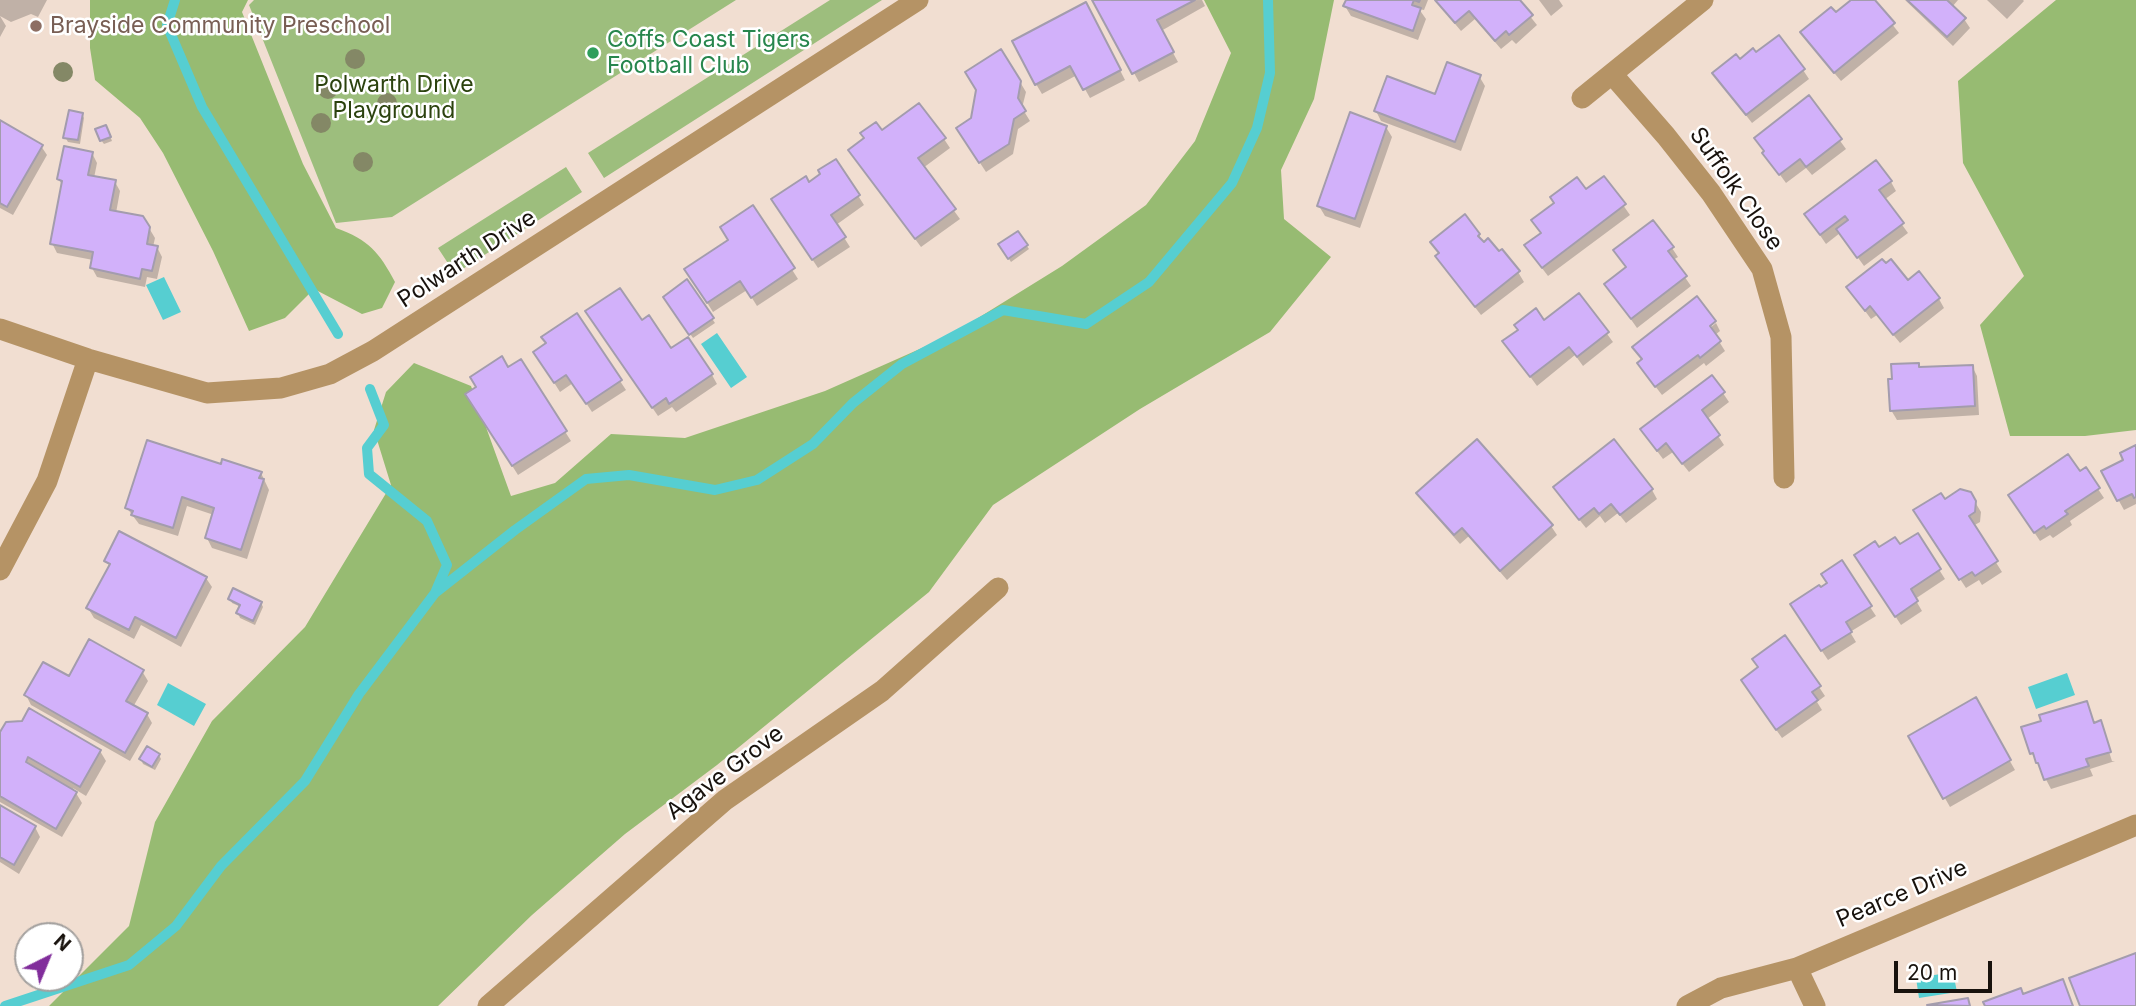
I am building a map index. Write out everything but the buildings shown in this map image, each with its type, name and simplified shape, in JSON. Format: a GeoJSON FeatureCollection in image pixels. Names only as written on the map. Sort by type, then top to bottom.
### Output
{"type":"FeatureCollection","features":[{"type":"Feature","properties":{"kind":"street","name":"Polwarth Drive"},"geometry":{"type":"LineString","coordinates":[[0,328],[88,359],[207,393],[281,388],[330,374],[373,351],[918,0]]}},
{"type":"Feature","properties":{"kind":"street"},"geometry":{"type":"LineString","coordinates":[[1582,98],[1703,0]]}},
{"type":"Feature","properties":{"kind":"street","name":"Suffolk Close"},"geometry":{"type":"LineString","coordinates":[[1612,74],[1711,193],[1762,269],[1781,337],[1784,478]]}},
{"type":"Feature","properties":{"kind":"street"},"geometry":{"type":"LineString","coordinates":[[0,570],[47,481],[88,359]]}},
{"type":"Feature","properties":{"kind":"street","name":"Agave Grove"},"geometry":{"type":"LineString","coordinates":[[488,1006],[725,800],[882,691],[998,588]]}},
{"type":"Feature","properties":{"kind":"street","name":"Pearce Drive"},"geometry":{"type":"LineString","coordinates":[[1687,1006],[1721,988],[1797,968],[2136,825]]}},
{"type":"Feature","properties":{"kind":"street"},"geometry":{"type":"LineString","coordinates":[[1797,968],[1815,1006]]}},
{"type":"Feature","properties":{"kind":"green space"},"geometry":{"type":"Polygon","coordinates":[[[90,0],[248,0],[242,12],[303,164],[336,228],[357,237],[372,248],[395,282],[382,308],[362,314],[314,289],[285,318],[249,331],[213,251],[163,153],[140,118],[95,80],[90,48],[90,0]]]}},
{"type":"Feature","properties":{"kind":"green space","name":"Polwarth Drive Playground"},"geometry":{"type":"Polygon","coordinates":[[[254,0],[736,0],[392,217],[336,223],[249,5],[254,0]]]}},
{"type":"Feature","properties":{"kind":"green space"},"geometry":{"type":"Polygon","coordinates":[[[830,0],[882,0],[604,178],[588,153],[830,0]]]}},
{"type":"Feature","properties":{"kind":"green space"},"geometry":{"type":"Polygon","coordinates":[[[1204,0],[1334,0],[1314,99],[1281,170],[1284,219],[1331,257],[1270,332],[1140,409],[993,505],[929,592],[717,765],[625,834],[532,915],[438,1006],[49,1006],[63,992],[84,992],[84,971],[129,926],[155,822],[212,721],[305,627],[391,485],[374,430],[386,392],[414,363],[471,386],[511,496],[555,483],[611,434],[685,438],[825,391],[949,336],[1062,266],[1146,205],[1195,141],[1231,53],[1204,0]]]}},
{"type":"Feature","properties":{"kind":"green space"},"geometry":{"type":"Polygon","coordinates":[[[2056,0],[2136,0],[2136,430],[2085,436],[2010,436],[1980,325],[2024,276],[1963,163],[1958,81],[2056,0]]]}},
{"type":"Feature","properties":{"kind":"green space"},"geometry":{"type":"Polygon","coordinates":[[[566,167],[582,192],[455,274],[438,248],[566,167]]]}},
{"type":"Feature","properties":{"kind":"water"},"geometry":{"type":"Polygon","coordinates":[[[164,277],[181,312],[163,320],[146,285],[164,277]]]}},
{"type":"Feature","properties":{"kind":"water"},"geometry":{"type":"Polygon","coordinates":[[[717,333],[747,377],[731,388],[701,344],[717,333]]]}},
{"type":"Feature","properties":{"kind":"water"},"geometry":{"type":"Polygon","coordinates":[[[2067,673],[2075,695],[2036,709],[2028,687],[2067,673]]]}},
{"type":"Feature","properties":{"kind":"water"},"geometry":{"type":"Polygon","coordinates":[[[168,683],[206,704],[194,726],[157,705],[168,683]]]}},
{"type":"Feature","properties":{"kind":"water"},"geometry":{"type":"Polygon","coordinates":[[[1953,972],[1957,992],[1919,998],[1916,978],[1953,972]]]}},
{"type":"Feature","properties":{"kind":"waterway"},"geometry":{"type":"LineString","coordinates":[[175,0],[167,25],[202,107],[338,334]]}},
{"type":"Feature","properties":{"kind":"waterway"},"geometry":{"type":"LineString","coordinates":[[435,593],[586,479],[629,475],[715,490],[757,480],[813,444],[853,403],[902,364],[1003,310],[1086,324],[1149,282],[1232,183],[1257,128],[1270,73],[1268,0]]}},
{"type":"Feature","properties":{"kind":"waterway"},"geometry":{"type":"LineString","coordinates":[[5,1006],[129,965],[176,926],[221,866],[305,781],[359,694],[435,593],[447,565],[427,521],[369,474],[367,448],[384,425],[370,389]]}},
{"type":"Feature","properties":{"kind":"place","name":"Brayside Community Preschool"},"geometry":{"type":"Point","coordinates":[36,26]}},
{"type":"Feature","properties":{"kind":"place","name":"Coffs Coast Tigers Football Club"},"geometry":{"type":"Point","coordinates":[593,53]}}]}
